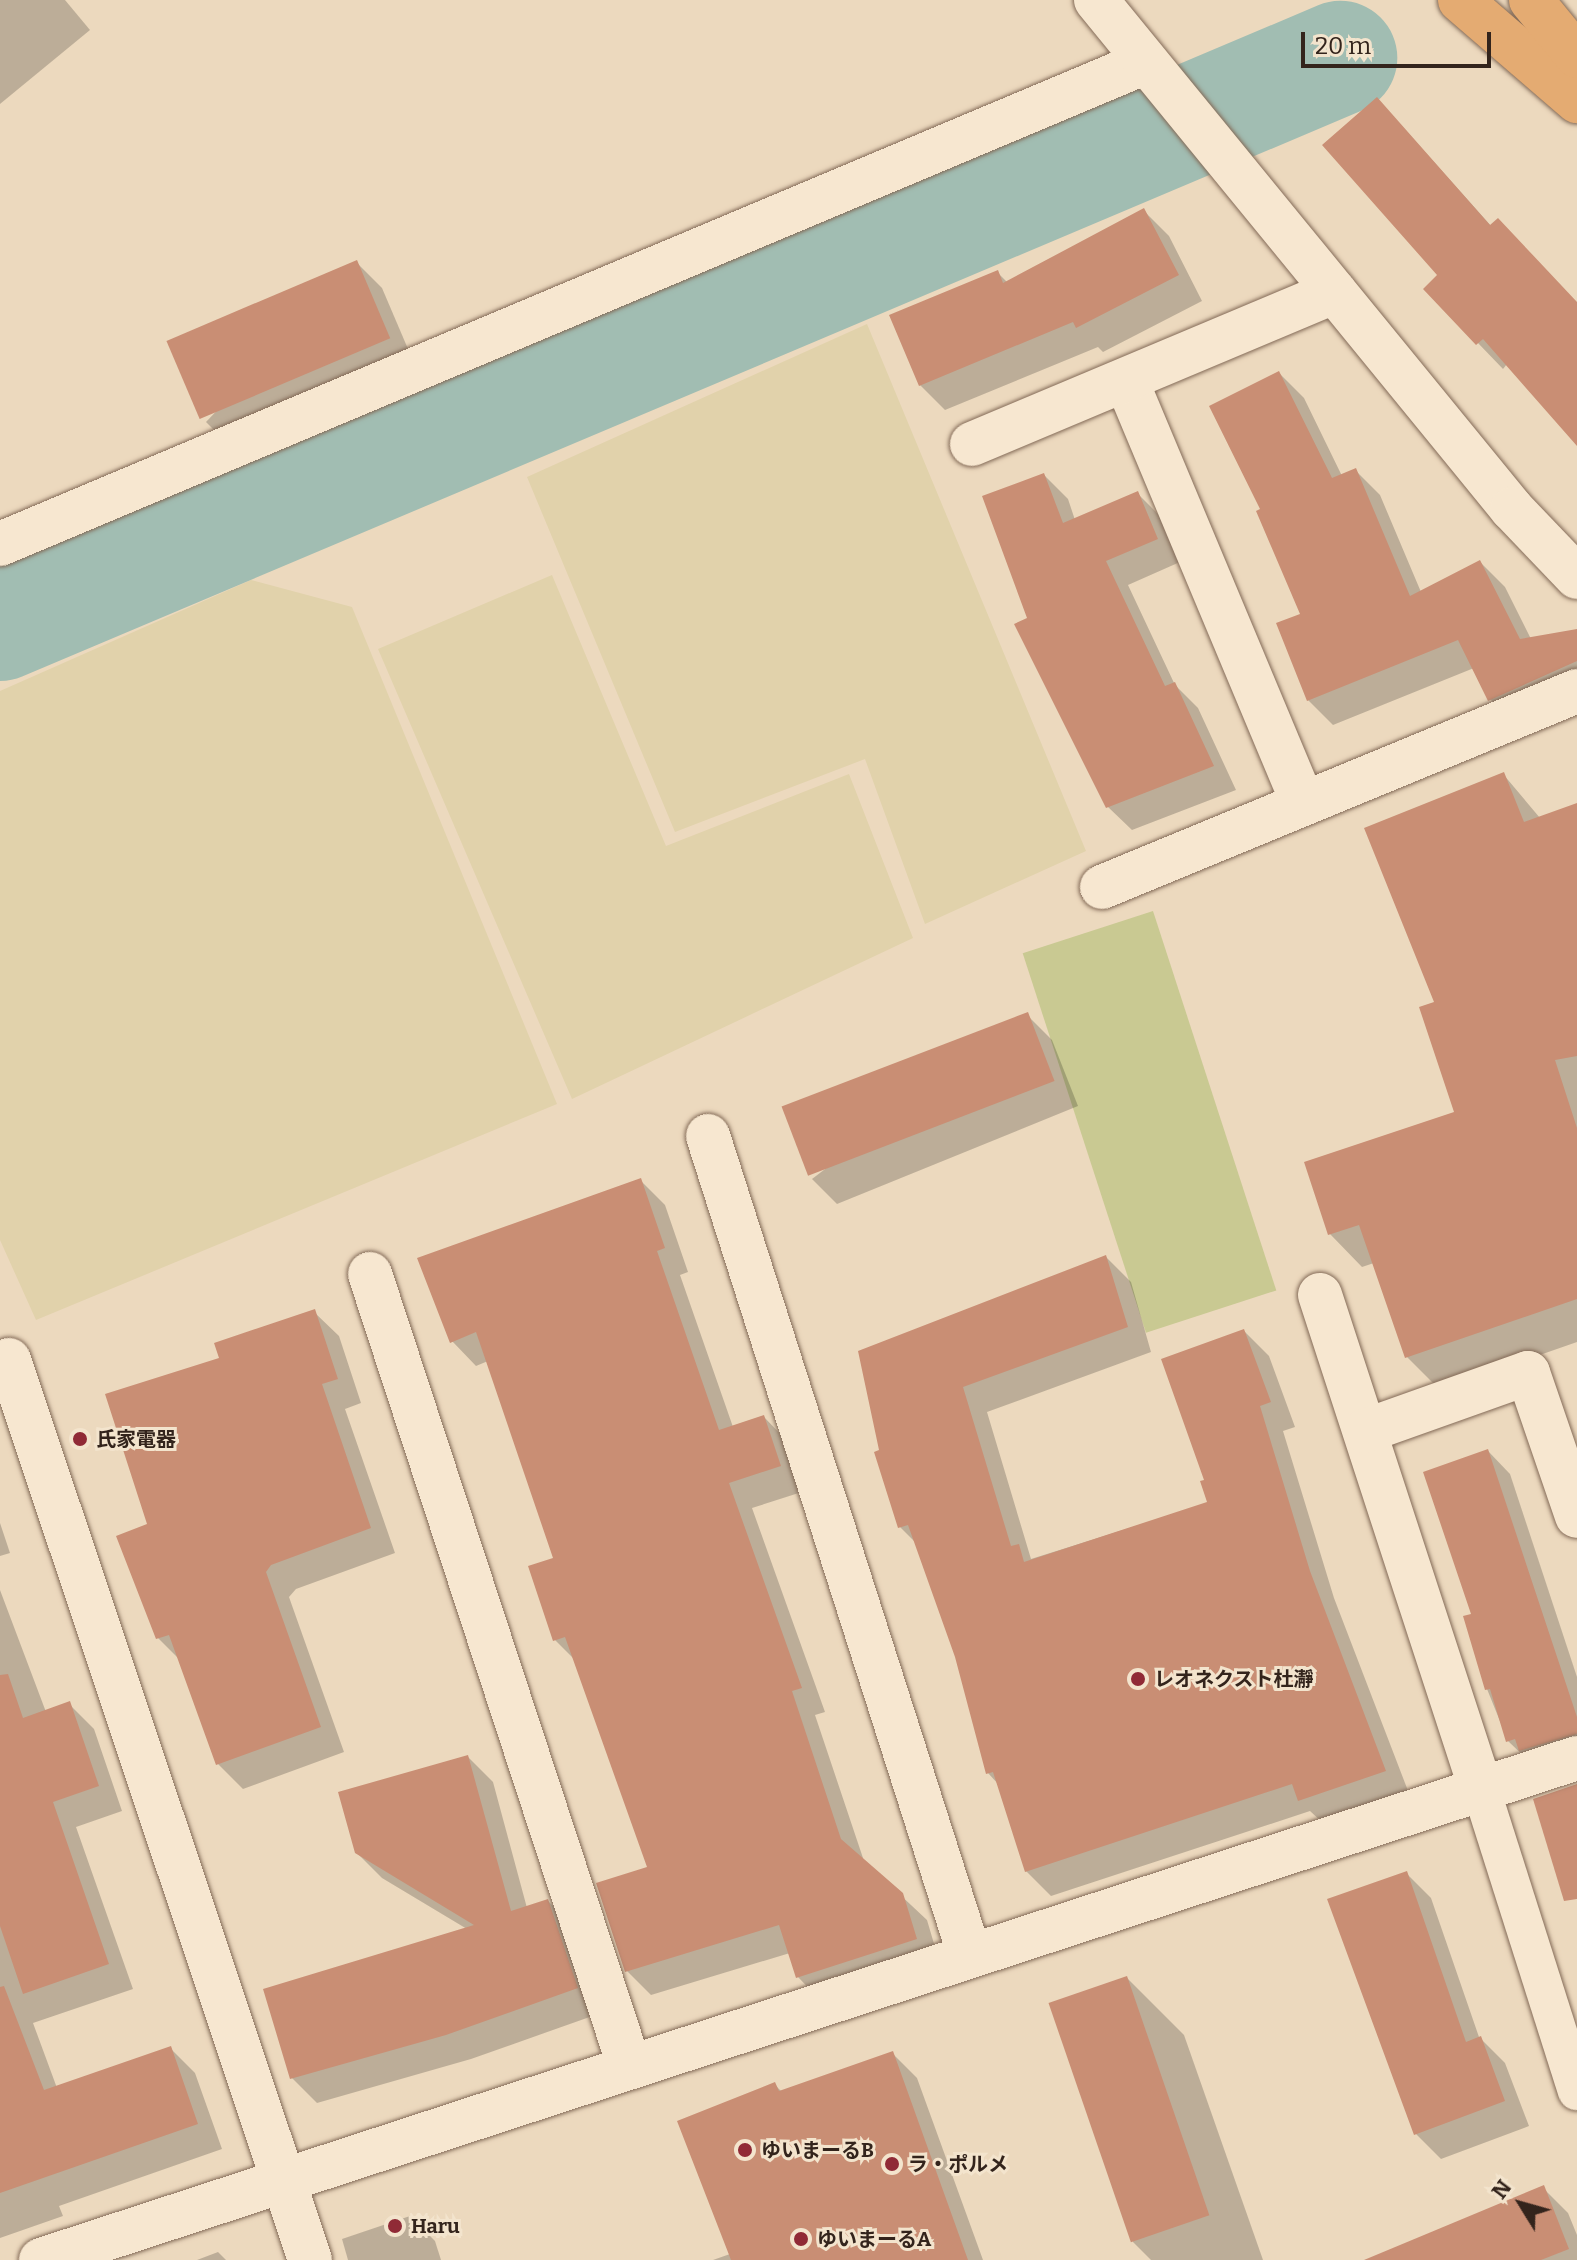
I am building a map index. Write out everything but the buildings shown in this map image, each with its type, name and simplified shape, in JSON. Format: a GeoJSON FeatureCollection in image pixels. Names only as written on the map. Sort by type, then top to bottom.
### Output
{"type":"FeatureCollection","features":[{"type":"Feature","properties":{"kind":"highway"},"geometry":{"type":"LineString","coordinates":[[1460,0],[1577,101]]}},
{"type":"Feature","properties":{"kind":"highway"},"geometry":{"type":"LineString","coordinates":[[1531,0],[1577,56]]}},
{"type":"Feature","properties":{"kind":"street"},"geometry":{"type":"LineString","coordinates":[[1096,0],[1512,509],[1577,577]]}},
{"type":"Feature","properties":{"kind":"street"},"geometry":{"type":"LineString","coordinates":[[0,544],[1146,62]]}},
{"type":"Feature","properties":{"kind":"street"},"geometry":{"type":"LineString","coordinates":[[972,444],[1334,292]]}},
{"type":"Feature","properties":{"kind":"street"},"geometry":{"type":"LineString","coordinates":[[1126,380],[1303,803]]}},
{"type":"Feature","properties":{"kind":"street"},"geometry":{"type":"LineString","coordinates":[[1102,887],[1577,691]]}},
{"type":"Feature","properties":{"kind":"street"},"geometry":{"type":"LineString","coordinates":[[708,1136],[970,1956]]}},
{"type":"Feature","properties":{"kind":"street"},"geometry":{"type":"LineString","coordinates":[[370,1274],[630,2068]]}},
{"type":"Feature","properties":{"kind":"street"},"geometry":{"type":"LineString","coordinates":[[1320,1295],[1481,1789]]}},
{"type":"Feature","properties":{"kind":"street"},"geometry":{"type":"LineString","coordinates":[[9,1360],[310,2260]]}},
{"type":"Feature","properties":{"kind":"street"},"geometry":{"type":"LineString","coordinates":[[1365,1431],[1528,1373],[1577,1516]]}},
{"type":"Feature","properties":{"kind":"street"},"geometry":{"type":"LineString","coordinates":[[41,2260],[1577,1758]]}},
{"type":"Feature","properties":{"kind":"lane"},"geometry":{"type":"LineString","coordinates":[[1481,1789],[1577,2091]]}},
{"type":"Feature","properties":{"kind":"shaded area"},"geometry":{"type":"Polygon","coordinates":[[[867,324],[1086,851],[925,924],[865,759],[675,832],[527,477],[867,324]]]}},
{"type":"Feature","properties":{"kind":"shaded area"},"geometry":{"type":"Polygon","coordinates":[[[552,575],[666,846],[849,774],[913,938],[572,1099],[378,649],[552,575]]]}},
{"type":"Feature","properties":{"kind":"shaded area"},"geometry":{"type":"Polygon","coordinates":[[[251,580],[352,607],[557,1104],[36,1320],[0,1240],[0,691],[251,580]]]}},
{"type":"Feature","properties":{"kind":"green space"},"geometry":{"type":"Polygon","coordinates":[[[1153,911],[1276,1290],[1146,1333],[1023,953],[1153,911]]]}},
{"type":"Feature","properties":{"kind":"waterway"},"geometry":{"type":"LineString","coordinates":[[0,624],[1340,58]]}},
{"type":"Feature","properties":{"kind":"place","name":"氏家電器"},"geometry":{"type":"Point","coordinates":[80,1439]}},
{"type":"Feature","properties":{"kind":"place","name":"レオネクスト杜瀞"},"geometry":{"type":"Point","coordinates":[1138,1679]}},
{"type":"Feature","properties":{"kind":"place","name":"ゆいまーるB"},"geometry":{"type":"Point","coordinates":[745,2150]}},
{"type":"Feature","properties":{"kind":"place","name":"ラ・ポルメ"},"geometry":{"type":"Point","coordinates":[892,2164]}},
{"type":"Feature","properties":{"kind":"place","name":"Haru"},"geometry":{"type":"Point","coordinates":[395,2226]}},
{"type":"Feature","properties":{"kind":"place","name":"ゆいまーるA"},"geometry":{"type":"Point","coordinates":[801,2239]}}]}
